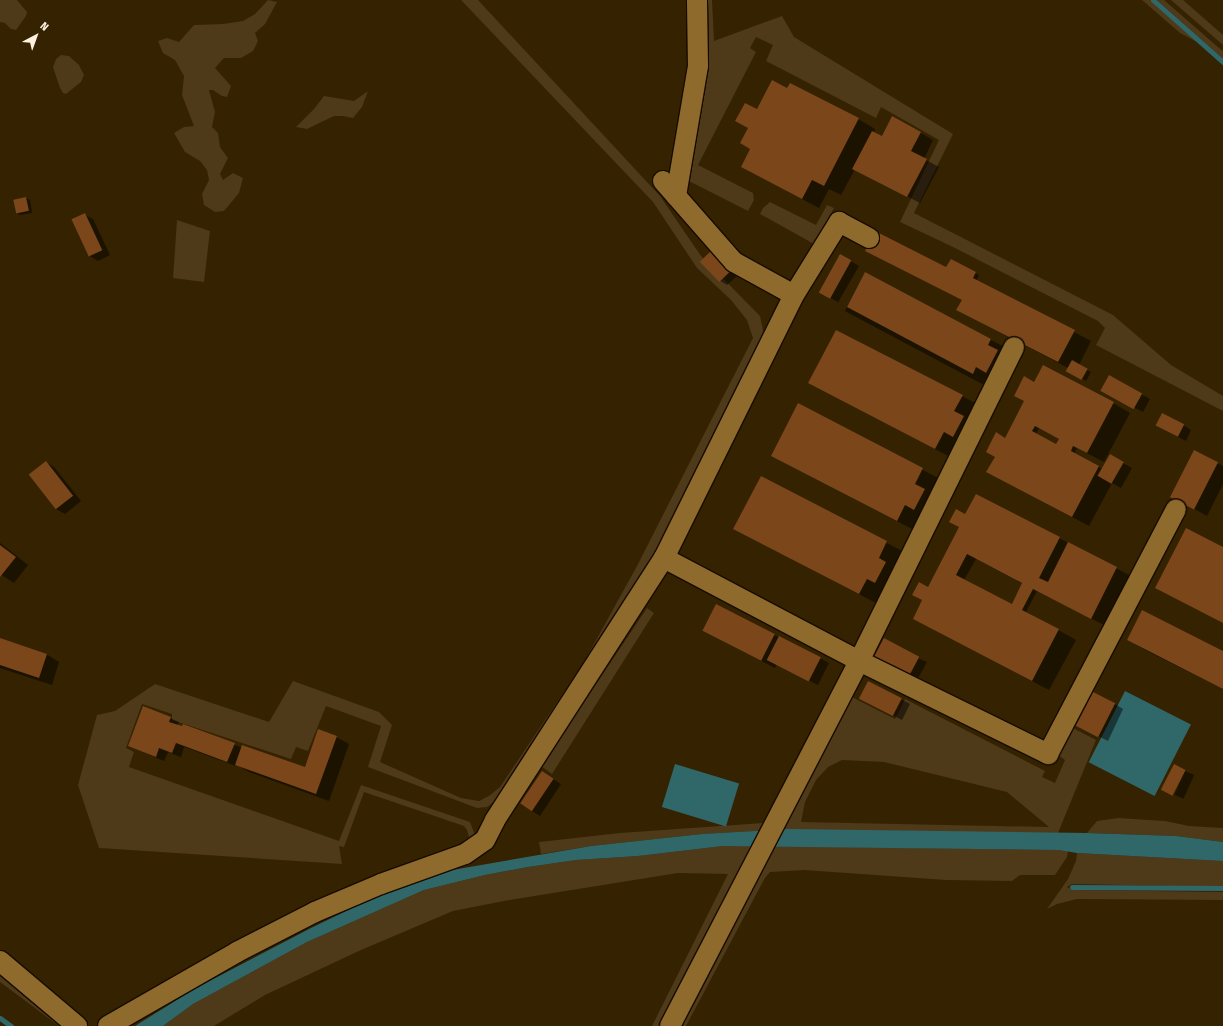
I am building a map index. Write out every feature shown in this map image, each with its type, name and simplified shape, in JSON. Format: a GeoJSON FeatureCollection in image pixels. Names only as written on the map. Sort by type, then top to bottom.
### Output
{"type":"FeatureCollection","features":[{"type":"Feature","properties":{"kind":"street"},"geometry":{"type":"LineString","coordinates":[[676,196],[698,66],[698,0]]}},
{"type":"Feature","properties":{"kind":"street"},"geometry":{"type":"LineString","coordinates":[[663,181],[734,262],[794,295]]}},
{"type":"Feature","properties":{"kind":"street"},"geometry":{"type":"LineString","coordinates":[[108,1026],[237,952],[315,912],[381,884],[465,854],[485,840],[495,820],[664,558],[794,295],[839,222],[869,238]]}},
{"type":"Feature","properties":{"kind":"street"},"geometry":{"type":"LineString","coordinates":[[670,1026],[859,661],[1014,347]]}},
{"type":"Feature","properties":{"kind":"street"},"geometry":{"type":"LineString","coordinates":[[664,558],[859,661],[1048,754],[1176,509]]}},
{"type":"Feature","properties":{"kind":"street"},"geometry":{"type":"LineString","coordinates":[[0,961],[77,1026]]}},
{"type":"Feature","properties":{"kind":"shaded area"},"geometry":{"type":"Polygon","coordinates":[[[0,0],[17,0],[27,12],[26,16],[16,30],[11,29],[5,23],[0,22],[0,0]]]}},
{"type":"Feature","properties":{"kind":"shaded area"},"geometry":{"type":"Polygon","coordinates":[[[268,0],[277,2],[265,24],[255,33],[258,41],[253,51],[241,58],[224,58],[215,68],[231,86],[227,97],[222,96],[213,90],[209,90],[215,112],[212,127],[218,133],[220,147],[228,158],[220,174],[223,180],[233,173],[243,178],[239,193],[224,211],[215,212],[204,205],[202,194],[209,180],[207,170],[200,161],[185,152],[174,133],[184,127],[194,126],[182,95],[184,76],[175,60],[163,53],[158,41],[167,38],[179,42],[194,25],[223,24],[243,21],[255,14],[268,0]]]}},
{"type":"Feature","properties":{"kind":"shaded area"},"geometry":{"type":"Polygon","coordinates":[[[461,0],[478,0],[660,196],[701,256],[760,316],[764,335],[656,558],[495,801],[487,807],[477,808],[368,767],[381,726],[326,706],[308,751],[296,747],[291,759],[172,720],[172,714],[142,704],[126,748],[134,752],[129,767],[339,841],[361,785],[470,822],[475,835],[468,845],[469,837],[464,826],[364,792],[344,847],[339,846],[342,864],[99,848],[78,785],[97,715],[115,711],[155,684],[269,722],[293,681],[379,712],[392,725],[380,762],[461,798],[479,801],[489,796],[500,787],[584,662],[637,566],[753,338],[747,320],[731,300],[697,268],[653,202],[461,0]]]}},
{"type":"Feature","properties":{"kind":"shaded area"},"geometry":{"type":"Polygon","coordinates":[[[701,0],[712,0],[714,41],[782,16],[794,37],[953,134],[914,213],[1113,315],[1171,365],[1223,396],[1223,411],[1096,345],[1105,328],[1098,321],[953,247],[900,222],[939,140],[881,107],[876,118],[766,61],[773,45],[756,37],[750,48],[756,52],[698,165],[753,193],[754,200],[748,211],[685,179],[701,0]]]}},
{"type":"Feature","properties":{"kind":"shaded area"},"geometry":{"type":"Polygon","coordinates":[[[1142,0],[1150,0],[1197,42],[1180,33],[1142,0]]]}},
{"type":"Feature","properties":{"kind":"shaded area"},"geometry":{"type":"Polygon","coordinates":[[[1157,0],[1164,0],[1223,51],[1223,59],[1157,0]]]}},
{"type":"Feature","properties":{"kind":"shaded area"},"geometry":{"type":"Polygon","coordinates":[[[1171,0],[1183,0],[1223,35],[1223,45],[1171,0]]]}},
{"type":"Feature","properties":{"kind":"shaded area"},"geometry":{"type":"Polygon","coordinates":[[[61,55],[69,56],[79,65],[84,75],[81,82],[66,94],[63,93],[60,88],[53,67],[56,59],[61,55]]]}},
{"type":"Feature","properties":{"kind":"shaded area"},"geometry":{"type":"Polygon","coordinates":[[[368,91],[362,107],[353,118],[334,116],[307,129],[296,127],[314,109],[324,96],[354,101],[368,91]]]}},
{"type":"Feature","properties":{"kind":"shaded area"},"geometry":{"type":"Polygon","coordinates":[[[770,202],[816,225],[827,205],[834,208],[814,244],[760,214],[763,208],[770,202]]]}},
{"type":"Feature","properties":{"kind":"shaded area"},"geometry":{"type":"Polygon","coordinates":[[[177,220],[210,231],[204,282],[173,278],[177,220]]]}},
{"type":"Feature","properties":{"kind":"shaded area"},"geometry":{"type":"Polygon","coordinates":[[[647,608],[654,613],[552,774],[541,766],[647,608]]]}},
{"type":"Feature","properties":{"kind":"shaded area"},"geometry":{"type":"Polygon","coordinates":[[[850,696],[895,719],[905,699],[1045,771],[1042,777],[1055,783],[1065,760],[1057,754],[1073,728],[1096,740],[1058,833],[780,830],[850,696]],[[842,760],[828,767],[816,780],[805,802],[801,822],[1049,827],[1007,792],[884,762],[842,760]]]}},
{"type":"Feature","properties":{"kind":"shaded area"},"geometry":{"type":"Polygon","coordinates":[[[1118,818],[1165,821],[1189,826],[1223,828],[1223,842],[1176,836],[1087,833],[1097,821],[1118,818]]]}},
{"type":"Feature","properties":{"kind":"shaded area"},"geometry":{"type":"Polygon","coordinates":[[[763,823],[758,831],[702,834],[591,846],[541,854],[539,842],[620,833],[763,823]]]}},
{"type":"Feature","properties":{"kind":"shaded area"},"geometry":{"type":"Polygon","coordinates":[[[723,846],[753,846],[661,1026],[652,1026],[728,874],[678,873],[504,901],[453,911],[361,950],[265,995],[214,1026],[163,1026],[193,1004],[307,942],[424,890],[485,875],[528,867],[576,860],[638,856],[723,846]]]}},
{"type":"Feature","properties":{"kind":"shaded area"},"geometry":{"type":"Polygon","coordinates":[[[770,846],[1068,851],[1067,857],[1055,875],[1020,875],[1012,881],[946,880],[804,870],[770,872],[765,878],[686,1026],[678,1026],[770,846]]]}},
{"type":"Feature","properties":{"kind":"shaded area"},"geometry":{"type":"Polygon","coordinates":[[[1077,853],[1223,861],[1223,887],[1072,884],[1067,887],[1073,890],[1223,892],[1223,900],[1077,899],[1057,904],[1047,909],[1068,879],[1076,861],[1077,853]]]}},
{"type":"Feature","properties":{"kind":"shaded area"},"geometry":{"type":"Polygon","coordinates":[[[0,969],[67,1026],[59,1026],[0,982],[0,969]]]}},
{"type":"Feature","properties":{"kind":"water"},"geometry":{"type":"Polygon","coordinates":[[[1125,691],[1191,725],[1155,796],[1089,762],[1125,691]]]}},
{"type":"Feature","properties":{"kind":"water"},"geometry":{"type":"Polygon","coordinates":[[[675,764],[739,784],[726,827],[662,807],[675,764]]]}},
{"type":"Feature","properties":{"kind":"water"},"geometry":{"type":"Polygon","coordinates":[[[789,829],[1087,833],[1176,836],[1223,842],[1223,861],[1077,853],[1059,850],[723,846],[638,856],[576,860],[528,867],[485,875],[424,890],[307,942],[193,1004],[163,1026],[135,1026],[196,988],[311,928],[373,898],[435,873],[591,846],[702,834],[789,829]]]}},
{"type":"Feature","properties":{"kind":"building"},"geometry":{"type":"Polygon","coordinates":[[[772,80],[787,88],[790,83],[859,118],[824,186],[812,180],[802,199],[741,167],[750,149],[740,143],[748,128],[735,121],[745,103],[757,109],[772,80]]]}},
{"type":"Feature","properties":{"kind":"building"},"geometry":{"type":"Polygon","coordinates":[[[892,116],[921,132],[911,151],[927,159],[907,197],[852,169],[872,131],[882,136],[892,116]]]}},
{"type":"Feature","properties":{"kind":"building"},"geometry":{"type":"Polygon","coordinates":[[[26,197],[29,211],[16,213],[13,200],[26,197]]]}},
{"type":"Feature","properties":{"kind":"building"},"geometry":{"type":"Polygon","coordinates":[[[85,213],[102,250],[89,256],[71,219],[85,213]]]}},
{"type":"Feature","properties":{"kind":"building"},"geometry":{"type":"Polygon","coordinates":[[[875,231],[946,267],[951,259],[976,272],[973,278],[1075,330],[1058,362],[956,310],[962,300],[865,251],[875,231]]]}},
{"type":"Feature","properties":{"kind":"building"},"geometry":{"type":"Polygon","coordinates":[[[712,250],[731,270],[719,282],[700,262],[712,250]]]}},
{"type":"Feature","properties":{"kind":"building"},"geometry":{"type":"Polygon","coordinates":[[[840,254],[851,260],[830,299],[819,292],[840,254]]]}},
{"type":"Feature","properties":{"kind":"building"},"geometry":{"type":"Polygon","coordinates":[[[865,272],[991,339],[988,345],[998,350],[986,373],[976,367],[973,374],[847,307],[865,272]]]}},
{"type":"Feature","properties":{"kind":"building"},"geometry":{"type":"Polygon","coordinates":[[[836,330],[963,395],[954,411],[964,416],[953,437],[944,432],[935,449],[808,383],[836,330]]]}},
{"type":"Feature","properties":{"kind":"building"},"geometry":{"type":"Polygon","coordinates":[[[1072,360],[1088,369],[1081,380],[1066,371],[1072,360]]]}},
{"type":"Feature","properties":{"kind":"building"},"geometry":{"type":"Polygon","coordinates":[[[1043,365],[1114,402],[1087,453],[1073,446],[1071,451],[1099,466],[1072,517],[986,472],[995,457],[986,452],[996,432],[1005,438],[1024,401],[1014,396],[1024,376],[1034,382],[1043,365]],[[1035,426],[1032,431],[1056,444],[1059,439],[1035,426]]]}},
{"type":"Feature","properties":{"kind":"building"},"geometry":{"type":"Polygon","coordinates":[[[1109,375],[1142,393],[1134,409],[1100,391],[1109,375]]]}},
{"type":"Feature","properties":{"kind":"building"},"geometry":{"type":"Polygon","coordinates":[[[798,403],[923,468],[915,484],[925,489],[914,510],[905,505],[897,521],[771,456],[798,403]]]}},
{"type":"Feature","properties":{"kind":"building"},"geometry":{"type":"Polygon","coordinates":[[[1162,413],[1184,424],[1178,437],[1156,425],[1162,413]]]}},
{"type":"Feature","properties":{"kind":"building"},"geometry":{"type":"Polygon","coordinates":[[[1194,450],[1218,462],[1194,509],[1170,497],[1194,450]]]}},
{"type":"Feature","properties":{"kind":"building"},"geometry":{"type":"Polygon","coordinates":[[[1110,454],[1124,462],[1111,484],[1098,476],[1110,454]]]}},
{"type":"Feature","properties":{"kind":"building"},"geometry":{"type":"Polygon","coordinates":[[[46,461],[73,496],[56,509],[29,475],[46,461]]]}},
{"type":"Feature","properties":{"kind":"building"},"geometry":{"type":"Polygon","coordinates":[[[761,476],[887,541],[879,558],[886,562],[875,583],[867,579],[859,594],[733,529],[761,476]]]}},
{"type":"Feature","properties":{"kind":"building"},"geometry":{"type":"Polygon","coordinates":[[[976,494],[1060,537],[1039,578],[1048,582],[1068,542],[1117,567],[1091,619],[1033,589],[1022,610],[1059,629],[1032,681],[913,619],[922,600],[912,595],[919,582],[928,587],[959,527],[949,522],[956,509],[965,514],[976,494]],[[967,554],[956,575],[1012,604],[1022,583],[967,554]]]}},
{"type":"Feature","properties":{"kind":"building"},"geometry":{"type":"Polygon","coordinates":[[[1186,528],[1223,547],[1223,623],[1155,588],[1186,528]]]}},
{"type":"Feature","properties":{"kind":"building"},"geometry":{"type":"Polygon","coordinates":[[[0,545],[16,557],[0,577],[0,545]]]}},
{"type":"Feature","properties":{"kind":"building"},"geometry":{"type":"Polygon","coordinates":[[[716,604],[775,634],[761,661],[702,631],[716,604]]]}},
{"type":"Feature","properties":{"kind":"building"},"geometry":{"type":"Polygon","coordinates":[[[1142,610],[1223,651],[1223,689],[1127,640],[1142,610]]]}},
{"type":"Feature","properties":{"kind":"building"},"geometry":{"type":"Polygon","coordinates":[[[779,636],[821,657],[809,681],[767,660],[779,636]]]}},
{"type":"Feature","properties":{"kind":"building"},"geometry":{"type":"Polygon","coordinates":[[[0,638],[47,654],[39,678],[0,665],[0,638]]]}},
{"type":"Feature","properties":{"kind":"building"},"geometry":{"type":"Polygon","coordinates":[[[884,638],[919,657],[909,677],[873,658],[884,638]]]}},
{"type":"Feature","properties":{"kind":"building"},"geometry":{"type":"Polygon","coordinates":[[[868,681],[902,698],[893,716],[859,699],[868,681]]]}},
{"type":"Feature","properties":{"kind":"building"},"geometry":{"type":"Polygon","coordinates":[[[1093,692],[1115,703],[1098,737],[1076,726],[1093,692]]]}},
{"type":"Feature","properties":{"kind":"building"},"geometry":{"type":"Polygon","coordinates":[[[143,706],[171,717],[169,722],[182,726],[183,724],[235,743],[227,762],[176,743],[172,753],[159,748],[156,757],[128,746],[143,706]]]}},
{"type":"Feature","properties":{"kind":"building"},"geometry":{"type":"Polygon","coordinates":[[[318,729],[337,736],[316,794],[235,765],[242,745],[305,767],[318,729]]]}},
{"type":"Feature","properties":{"kind":"building"},"geometry":{"type":"Polygon","coordinates":[[[1174,764],[1186,770],[1172,796],[1161,790],[1174,764]]]}},
{"type":"Feature","properties":{"kind":"building"},"geometry":{"type":"Polygon","coordinates":[[[542,771],[554,779],[532,811],[520,803],[542,771]]]}},
{"type":"Feature","properties":{"kind":"waterway"},"geometry":{"type":"LineString","coordinates":[[1153,0],[1223,62]]}},
{"type":"Feature","properties":{"kind":"waterway"},"geometry":{"type":"LineString","coordinates":[[1072,887],[1223,888]]}},
{"type":"Feature","properties":{"kind":"waterway"},"geometry":{"type":"LineString","coordinates":[[0,1018],[11,1026]]}}]}
